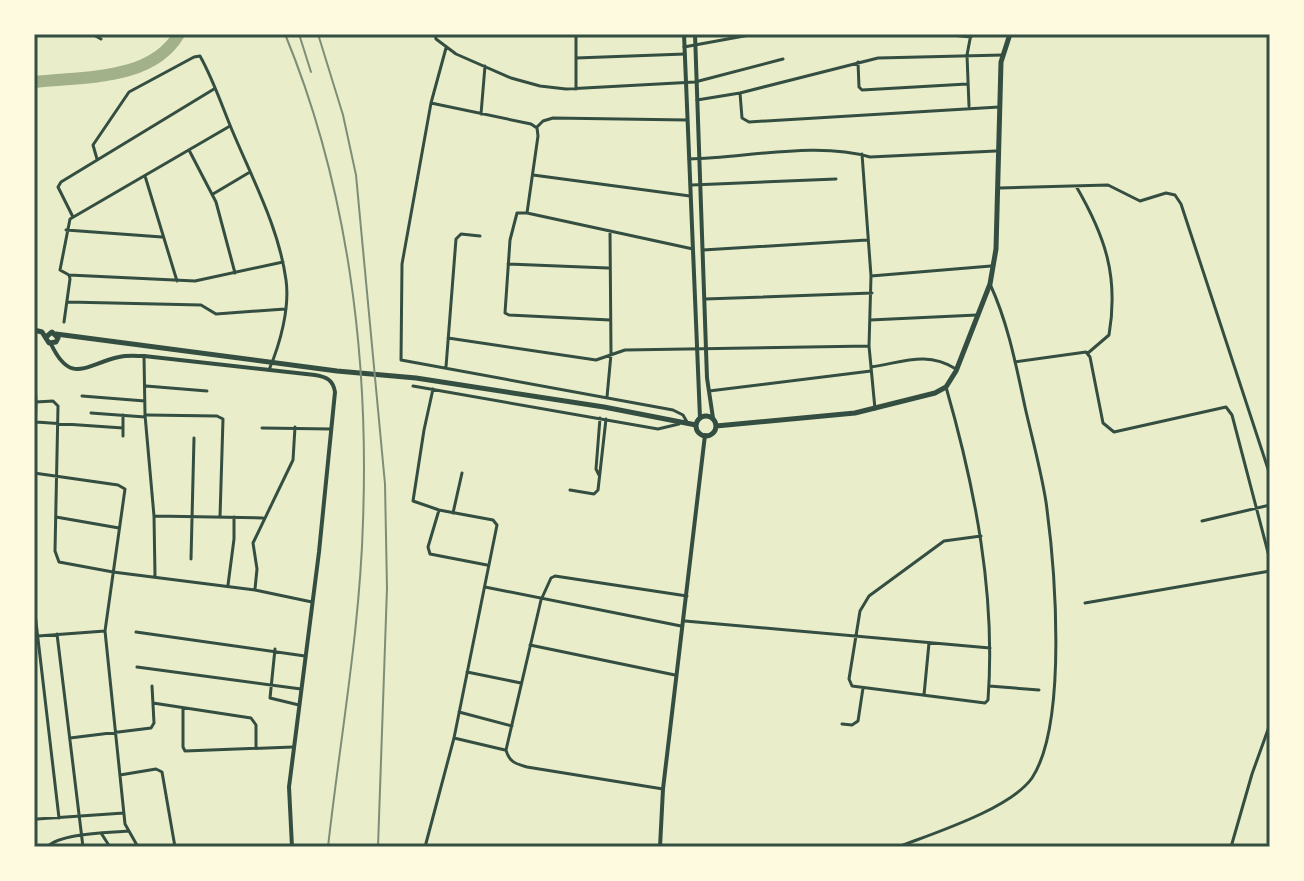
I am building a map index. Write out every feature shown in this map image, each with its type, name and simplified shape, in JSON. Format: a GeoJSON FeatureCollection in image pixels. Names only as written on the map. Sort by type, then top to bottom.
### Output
{"type":"FeatureCollection","features":[{"type":"Feature","properties":{"kind":"highway"},"geometry":{"type":"LineString","coordinates":[[716,426],[836,416],[875,409],[935,393],[946,387],[990,284],[994,266],[1003,55],[1010,34]]}},
{"type":"Feature","properties":{"kind":"highway"},"geometry":{"type":"LineString","coordinates":[[34,330],[42,332],[51,344],[57,341],[56,334]]}},
{"type":"Feature","properties":{"kind":"highway"},"geometry":{"type":"LineString","coordinates":[[46,337],[50,332],[201,354],[416,378],[696,425]]}},
{"type":"Feature","properties":{"kind":"highway"},"geometry":{"type":"LineString","coordinates":[[700,418],[713,418],[716,426],[714,432],[705,435],[698,431],[696,425],[700,418]]}},
{"type":"Feature","properties":{"kind":"street"},"geometry":{"type":"LineString","coordinates":[[92,34],[101,39]]}},
{"type":"Feature","properties":{"kind":"street"},"geometry":{"type":"LineString","coordinates":[[435,34],[446,48],[526,83],[552,88],[695,82],[783,59]]}},
{"type":"Feature","properties":{"kind":"street"},"geometry":{"type":"LineString","coordinates":[[576,34],[576,89]]}},
{"type":"Feature","properties":{"kind":"street"},"geometry":{"type":"LineString","coordinates":[[684,34],[700,418]]}},
{"type":"Feature","properties":{"kind":"street"},"geometry":{"type":"LineString","coordinates":[[695,34],[706,348],[713,418]]}},
{"type":"Feature","properties":{"kind":"street"},"geometry":{"type":"LineString","coordinates":[[684,47],[755,34]]}},
{"type":"Feature","properties":{"kind":"street"},"geometry":{"type":"LineString","coordinates":[[941,34],[971,36],[967,55],[969,108]]}},
{"type":"Feature","properties":{"kind":"street"},"geometry":{"type":"LineString","coordinates":[[413,386],[658,429],[685,423],[683,415],[673,410],[401,360],[402,264],[431,103],[446,48]]}},
{"type":"Feature","properties":{"kind":"street"},"geometry":{"type":"LineString","coordinates":[[576,58],[685,54]]}},
{"type":"Feature","properties":{"kind":"street"},"geometry":{"type":"LineString","coordinates":[[697,100],[801,79],[858,62],[930,55],[1003,55]]}},
{"type":"Feature","properties":{"kind":"street"},"geometry":{"type":"LineString","coordinates":[[97,159],[93,145],[134,88],[197,56],[202,59],[269,217],[283,262],[287,283],[285,309],[277,351],[269,370]]}},
{"type":"Feature","properties":{"kind":"street"},"geometry":{"type":"LineString","coordinates":[[858,62],[861,90],[967,84]]}},
{"type":"Feature","properties":{"kind":"street"},"geometry":{"type":"LineString","coordinates":[[481,114],[485,66]]}},
{"type":"Feature","properties":{"kind":"street"},"geometry":{"type":"LineString","coordinates":[[73,217],[58,184],[214,89]]}},
{"type":"Feature","properties":{"kind":"street"},"geometry":{"type":"LineString","coordinates":[[740,93],[742,118],[749,122],[1000,107]]}},
{"type":"Feature","properties":{"kind":"street"},"geometry":{"type":"LineString","coordinates":[[431,103],[531,124],[537,128]]}},
{"type":"Feature","properties":{"kind":"street"},"geometry":{"type":"LineString","coordinates":[[527,213],[537,128],[543,121],[553,118],[687,120]]}},
{"type":"Feature","properties":{"kind":"street"},"geometry":{"type":"LineString","coordinates":[[230,126],[73,217],[66,230],[60,270],[69,275],[195,281],[283,262]]}},
{"type":"Feature","properties":{"kind":"street"},"geometry":{"type":"LineString","coordinates":[[189,150],[213,194],[235,273]]}},
{"type":"Feature","properties":{"kind":"street"},"geometry":{"type":"LineString","coordinates":[[688,159],[794,151],[870,157],[1000,151]]}},
{"type":"Feature","properties":{"kind":"street"},"geometry":{"type":"LineString","coordinates":[[862,154],[872,293],[869,346],[875,409]]}},
{"type":"Feature","properties":{"kind":"street"},"geometry":{"type":"LineString","coordinates":[[213,194],[250,172]]}},
{"type":"Feature","properties":{"kind":"street"},"geometry":{"type":"LineString","coordinates":[[533,175],[690,196]]}},
{"type":"Feature","properties":{"kind":"street"},"geometry":{"type":"LineString","coordinates":[[145,176],[177,281]]}},
{"type":"Feature","properties":{"kind":"street"},"geometry":{"type":"LineString","coordinates":[[690,185],[836,179]]}},
{"type":"Feature","properties":{"kind":"street"},"geometry":{"type":"LineString","coordinates":[[999,188],[1108,185],[1140,201],[1166,193],[1178,198],[1270,475]]}},
{"type":"Feature","properties":{"kind":"street"},"geometry":{"type":"LineString","coordinates":[[1076,186],[1101,232],[1110,284],[1109,335],[1088,353]]}},
{"type":"Feature","properties":{"kind":"street"},"geometry":{"type":"LineString","coordinates":[[610,320],[507,314],[504,311],[514,217],[517,213],[693,249]]}},
{"type":"Feature","properties":{"kind":"street"},"geometry":{"type":"LineString","coordinates":[[66,230],[164,238]]}},
{"type":"Feature","properties":{"kind":"street"},"geometry":{"type":"LineString","coordinates":[[607,397],[611,354],[610,231]]}},
{"type":"Feature","properties":{"kind":"street"},"geometry":{"type":"LineString","coordinates":[[446,367],[456,239],[461,234],[480,236]]}},
{"type":"Feature","properties":{"kind":"street"},"geometry":{"type":"LineString","coordinates":[[703,250],[867,240]]}},
{"type":"Feature","properties":{"kind":"street"},"geometry":{"type":"LineString","coordinates":[[508,264],[609,268]]}},
{"type":"Feature","properties":{"kind":"street"},"geometry":{"type":"LineString","coordinates":[[871,276],[994,266]]}},
{"type":"Feature","properties":{"kind":"street"},"geometry":{"type":"LineString","coordinates":[[64,322],[69,275]]}},
{"type":"Feature","properties":{"kind":"street"},"geometry":{"type":"LineString","coordinates":[[898,847],[963,822],[1016,795],[1032,777],[1049,731],[1055,615],[1046,500],[1004,319],[990,284]]}},
{"type":"Feature","properties":{"kind":"street"},"geometry":{"type":"LineString","coordinates":[[705,299],[872,293]]}},
{"type":"Feature","properties":{"kind":"street"},"geometry":{"type":"LineString","coordinates":[[67,302],[201,305],[216,314],[285,309]]}},
{"type":"Feature","properties":{"kind":"street"},"geometry":{"type":"LineString","coordinates":[[870,320],[977,315]]}},
{"type":"Feature","properties":{"kind":"street"},"geometry":{"type":"LineString","coordinates":[[448,338],[596,360],[625,350],[869,346]]}},
{"type":"Feature","properties":{"kind":"street"},"geometry":{"type":"LineString","coordinates":[[51,344],[65,366],[74,369],[85,369],[121,356],[144,356],[329,379],[335,392],[288,808],[292,847]]}},
{"type":"Feature","properties":{"kind":"street"},"geometry":{"type":"LineString","coordinates":[[1015,362],[1083,351],[1088,353]]}},
{"type":"Feature","properties":{"kind":"street"},"geometry":{"type":"LineString","coordinates":[[1088,353],[1103,423],[1109,431],[1221,406],[1230,411],[1270,560]]}},
{"type":"Feature","properties":{"kind":"street"},"geometry":{"type":"LineString","coordinates":[[144,356],[155,578]]}},
{"type":"Feature","properties":{"kind":"street"},"geometry":{"type":"LineString","coordinates":[[709,391],[928,358],[939,359],[956,369]]}},
{"type":"Feature","properties":{"kind":"street"},"geometry":{"type":"LineString","coordinates":[[34,361],[34,472],[122,486],[125,493],[105,631],[124,813],[128,831],[138,847]]}},
{"type":"Feature","properties":{"kind":"street"},"geometry":{"type":"LineString","coordinates":[[146,386],[207,391]]}},
{"type":"Feature","properties":{"kind":"street"},"geometry":{"type":"LineString","coordinates":[[946,387],[968,464],[981,536],[990,648],[988,700],[985,703],[924,697],[852,686],[849,679],[863,603],[876,590],[944,541],[981,536]]}},
{"type":"Feature","properties":{"kind":"street"},"geometry":{"type":"LineString","coordinates":[[425,847],[454,738],[496,522],[439,510],[417,503],[413,498],[433,389]]}},
{"type":"Feature","properties":{"kind":"street"},"geometry":{"type":"LineString","coordinates":[[82,396],[145,401]]}},
{"type":"Feature","properties":{"kind":"street"},"geometry":{"type":"LineString","coordinates":[[36,402],[53,401],[57,404],[55,551],[59,562],[255,590],[312,602]]}},
{"type":"Feature","properties":{"kind":"street"},"geometry":{"type":"LineString","coordinates":[[91,413],[217,416],[223,419],[220,517]]}},
{"type":"Feature","properties":{"kind":"street"},"geometry":{"type":"LineString","coordinates":[[123,415],[123,436]]}},
{"type":"Feature","properties":{"kind":"street"},"geometry":{"type":"LineString","coordinates":[[599,475],[596,469],[600,418]]}},
{"type":"Feature","properties":{"kind":"street"},"geometry":{"type":"LineString","coordinates":[[570,490],[597,493],[602,472],[606,419]]}},
{"type":"Feature","properties":{"kind":"street"},"geometry":{"type":"LineString","coordinates":[[36,422],[123,428]]}},
{"type":"Feature","properties":{"kind":"street"},"geometry":{"type":"LineString","coordinates":[[255,590],[256,564],[252,546],[293,460],[295,427]]}},
{"type":"Feature","properties":{"kind":"street"},"geometry":{"type":"LineString","coordinates":[[262,428],[331,429]]}},
{"type":"Feature","properties":{"kind":"street"},"geometry":{"type":"LineString","coordinates":[[660,847],[663,789],[705,435]]}},
{"type":"Feature","properties":{"kind":"street"},"geometry":{"type":"LineString","coordinates":[[191,559],[194,438]]}},
{"type":"Feature","properties":{"kind":"street"},"geometry":{"type":"LineString","coordinates":[[453,513],[462,473]]}},
{"type":"Feature","properties":{"kind":"street"},"geometry":{"type":"LineString","coordinates":[[1202,521],[1270,505]]}},
{"type":"Feature","properties":{"kind":"street"},"geometry":{"type":"LineString","coordinates":[[439,510],[428,547],[430,554],[488,566]]}},
{"type":"Feature","properties":{"kind":"street"},"geometry":{"type":"LineString","coordinates":[[154,516],[263,518]]}},
{"type":"Feature","properties":{"kind":"street"},"geometry":{"type":"LineString","coordinates":[[56,517],[120,528]]}},
{"type":"Feature","properties":{"kind":"street"},"geometry":{"type":"LineString","coordinates":[[228,587],[234,517]]}},
{"type":"Feature","properties":{"kind":"street"},"geometry":{"type":"LineString","coordinates":[[1085,603],[1270,571]]}},
{"type":"Feature","properties":{"kind":"street"},"geometry":{"type":"LineString","coordinates":[[663,789],[527,767],[514,763],[506,750],[547,581],[555,576],[687,596]]}},
{"type":"Feature","properties":{"kind":"street"},"geometry":{"type":"LineString","coordinates":[[485,587],[541,600],[684,624],[990,648]]}},
{"type":"Feature","properties":{"kind":"street"},"geometry":{"type":"LineString","coordinates":[[34,605],[59,818]]}},
{"type":"Feature","properties":{"kind":"street"},"geometry":{"type":"LineString","coordinates":[[38,636],[105,631]]}},
{"type":"Feature","properties":{"kind":"street"},"geometry":{"type":"LineString","coordinates":[[136,632],[275,649],[305,656]]}},
{"type":"Feature","properties":{"kind":"street"},"geometry":{"type":"LineString","coordinates":[[57,634],[83,847]]}},
{"type":"Feature","properties":{"kind":"street"},"geometry":{"type":"LineString","coordinates":[[924,697],[929,643]]}},
{"type":"Feature","properties":{"kind":"street"},"geometry":{"type":"LineString","coordinates":[[530,645],[677,676]]}},
{"type":"Feature","properties":{"kind":"street"},"geometry":{"type":"LineString","coordinates":[[275,649],[271,699],[299,705]]}},
{"type":"Feature","properties":{"kind":"street"},"geometry":{"type":"LineString","coordinates":[[137,667],[301,689]]}},
{"type":"Feature","properties":{"kind":"street"},"geometry":{"type":"LineString","coordinates":[[467,672],[521,683]]}},
{"type":"Feature","properties":{"kind":"street"},"geometry":{"type":"LineString","coordinates":[[70,738],[151,728],[154,723],[152,686]]}},
{"type":"Feature","properties":{"kind":"street"},"geometry":{"type":"LineString","coordinates":[[989,686],[1039,690]]}},
{"type":"Feature","properties":{"kind":"street"},"geometry":{"type":"LineString","coordinates":[[842,724],[852,725],[858,721],[863,688]]}},
{"type":"Feature","properties":{"kind":"street"},"geometry":{"type":"LineString","coordinates":[[153,703],[251,718],[256,725],[256,748]]}},
{"type":"Feature","properties":{"kind":"street"},"geometry":{"type":"LineString","coordinates":[[183,708],[185,751],[294,747]]}},
{"type":"Feature","properties":{"kind":"street"},"geometry":{"type":"LineString","coordinates":[[459,712],[512,726]]}},
{"type":"Feature","properties":{"kind":"street"},"geometry":{"type":"LineString","coordinates":[[1231,847],[1270,724]]}},
{"type":"Feature","properties":{"kind":"street"},"geometry":{"type":"LineString","coordinates":[[454,738],[506,750]]}},
{"type":"Feature","properties":{"kind":"street"},"geometry":{"type":"LineString","coordinates":[[120,775],[156,769],[162,772],[175,847]]}},
{"type":"Feature","properties":{"kind":"street"},"geometry":{"type":"LineString","coordinates":[[37,819],[124,813]]}},
{"type":"Feature","properties":{"kind":"street"},"geometry":{"type":"LineString","coordinates":[[47,847],[51,843],[81,836],[128,831]]}},
{"type":"Feature","properties":{"kind":"street"},"geometry":{"type":"LineString","coordinates":[[101,833],[110,847]]}},
{"type":"Feature","properties":{"kind":"waterway"},"geometry":{"type":"LineString","coordinates":[[34,82],[94,77],[133,69],[167,50],[179,34]]}},
{"type":"Feature","properties":{"kind":"railway"},"geometry":{"type":"LineString","coordinates":[[285,34],[307,92],[339,212],[358,335],[362,397],[361,562],[354,644],[328,847]]}},
{"type":"Feature","properties":{"kind":"railway"},"geometry":{"type":"LineString","coordinates":[[299,34],[311,72]]}},
{"type":"Feature","properties":{"kind":"railway"},"geometry":{"type":"LineString","coordinates":[[318,34],[343,115],[356,175],[385,484],[387,588],[378,847]]}}]}
